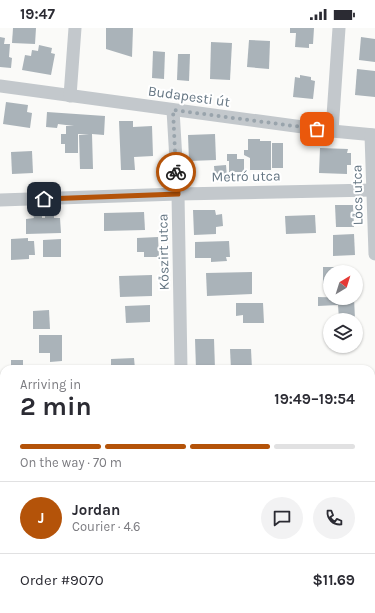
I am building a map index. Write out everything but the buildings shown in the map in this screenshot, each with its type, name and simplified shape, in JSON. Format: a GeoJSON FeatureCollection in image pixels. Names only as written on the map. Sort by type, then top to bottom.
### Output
{"type":"FeatureCollection","features":[{"type":"Feature","properties":{"kind":"street"},"geometry":{"type":"LineString","coordinates":[[70,96],[75,28]]}},
{"type":"Feature","properties":{"kind":"street"},"geometry":{"type":"LineString","coordinates":[[332,131],[339,28]]}},
{"type":"Feature","properties":{"kind":"street","name":"Budapesti út"},"geometry":{"type":"LineString","coordinates":[[0,86],[332,131],[373,135]]}},
{"type":"Feature","properties":{"kind":"street","name":"Kőszirt utca"},"geometry":{"type":"LineString","coordinates":[[173,110],[178,194],[181,365]]}},
{"type":"Feature","properties":{"kind":"street","name":"Lőcs utca"},"geometry":{"type":"LineString","coordinates":[[373,135],[375,254]]}},
{"type":"Feature","properties":{"kind":"street","name":"Metró utca"},"geometry":{"type":"LineString","coordinates":[[0,200],[178,194],[373,190]]}},
{"type":"Feature","properties":{"kind":"way so far"},"geometry":{"type":"LineString","coordinates":[[176,172],[173,110],[317,129]]}},
{"type":"Feature","properties":{"kind":"route"},"geometry":{"type":"LineString","coordinates":[[44,199],[178,194],[176,172]]}}]}
